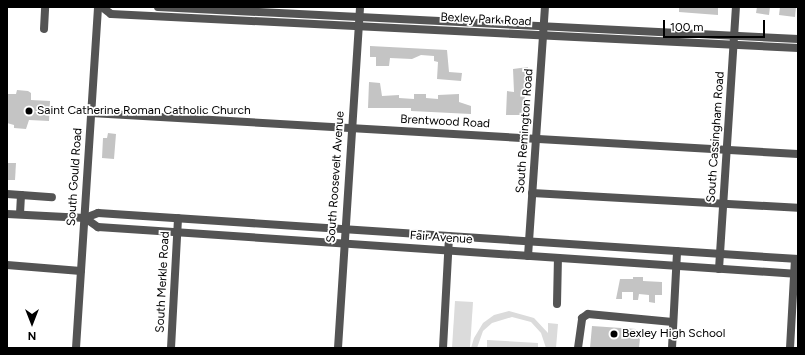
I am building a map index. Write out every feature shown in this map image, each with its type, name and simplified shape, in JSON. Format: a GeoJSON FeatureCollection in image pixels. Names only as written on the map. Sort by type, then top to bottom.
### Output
{"type":"FeatureCollection","features":[{"type":"Feature","properties":{"kind":"street"},"geometry":{"type":"LineString","coordinates":[[44,29],[45,7]]}},
{"type":"Feature","properties":{"kind":"street","name":"South Gould Road"},"geometry":{"type":"LineString","coordinates":[[76,348],[98,7]]}},
{"type":"Feature","properties":{"kind":"street","name":"Bexley Park Road"},"geometry":{"type":"LineString","coordinates":[[102,7],[111,14],[798,48]]}},
{"type":"Feature","properties":{"kind":"street","name":"Bexley Park Road"},"geometry":{"type":"LineString","coordinates":[[158,7],[798,39]]}},
{"type":"Feature","properties":{"kind":"street","name":"South Roosevelt Avenue"},"geometry":{"type":"LineString","coordinates":[[338,348],[344,229],[360,7]]}},
{"type":"Feature","properties":{"kind":"street","name":"South Remington Road"},"geometry":{"type":"LineString","coordinates":[[528,256],[545,7]]}},
{"type":"Feature","properties":{"kind":"street","name":"South Cassingham Road"},"geometry":{"type":"LineString","coordinates":[[719,269],[728,150],[736,7]]}},
{"type":"Feature","properties":{"kind":"street"},"geometry":{"type":"LineString","coordinates":[[168,8],[168,16]]}},
{"type":"Feature","properties":{"kind":"street"},"geometry":{"type":"LineString","coordinates":[[228,10],[228,19]]}},
{"type":"Feature","properties":{"kind":"street"},"geometry":{"type":"LineString","coordinates":[[288,14],[288,22]]}},
{"type":"Feature","properties":{"kind":"street"},"geometry":{"type":"LineString","coordinates":[[426,20],[426,29]]}},
{"type":"Feature","properties":{"kind":"street"},"geometry":{"type":"LineString","coordinates":[[482,23],[482,32]]}},
{"type":"Feature","properties":{"kind":"street"},"geometry":{"type":"LineString","coordinates":[[608,29],[608,38]]}},
{"type":"Feature","properties":{"kind":"street"},"geometry":{"type":"LineString","coordinates":[[667,32],[667,41]]}},
{"type":"Feature","properties":{"kind":"street","name":"Brentwood Road"},"geometry":{"type":"LineString","coordinates":[[91,113],[798,154]]}},
{"type":"Feature","properties":{"kind":"street"},"geometry":{"type":"LineString","coordinates":[[532,193],[798,208]]}},
{"type":"Feature","properties":{"kind":"street"},"geometry":{"type":"LineString","coordinates":[[7,194],[52,196]]}},
{"type":"Feature","properties":{"kind":"street"},"geometry":{"type":"LineString","coordinates":[[20,214],[21,195]]}},
{"type":"Feature","properties":{"kind":"street","name":"Fair Avenue"},"geometry":{"type":"LineString","coordinates":[[7,214],[85,218],[98,213],[796,259]]}},
{"type":"Feature","properties":{"kind":"street","name":"Fair Avenue"},"geometry":{"type":"LineString","coordinates":[[85,218],[98,227],[796,274]]}},
{"type":"Feature","properties":{"kind":"street","name":"South Merkle Road"},"geometry":{"type":"LineString","coordinates":[[171,348],[178,218]]}},
{"type":"Feature","properties":{"kind":"street"},"geometry":{"type":"LineString","coordinates":[[443,348],[449,236]]}},
{"type":"Feature","properties":{"kind":"street"},"geometry":{"type":"LineString","coordinates":[[672,348],[677,251]]}},
{"type":"Feature","properties":{"kind":"street"},"geometry":{"type":"LineString","coordinates":[[557,304],[558,258]]}},
{"type":"Feature","properties":{"kind":"street"},"geometry":{"type":"LineString","coordinates":[[790,348],[796,259]]}},
{"type":"Feature","properties":{"kind":"street"},"geometry":{"type":"LineString","coordinates":[[7,265],[81,271]]}},
{"type":"Feature","properties":{"kind":"street"},"geometry":{"type":"LineString","coordinates":[[578,348],[582,318],[588,314],[673,322]]}},
{"type":"Feature","properties":{"kind":"shaded area"},"geometry":{"type":"Polygon","coordinates":[[[455,301],[473,302],[470,348],[452,348],[455,301]]]}},
{"type":"Feature","properties":{"kind":"shaded area"},"geometry":{"type":"Polygon","coordinates":[[[509,311],[534,318],[548,333],[548,323],[558,324],[556,348],[546,348],[541,333],[531,322],[512,317],[492,323],[483,331],[477,348],[471,348],[474,338],[483,323],[494,315],[509,311]]]}},
{"type":"Feature","properties":{"kind":"shaded area"},"geometry":{"type":"Polygon","coordinates":[[[487,340],[538,343],[538,348],[487,348],[487,340]]]}},
{"type":"Feature","properties":{"kind":"building"},"geometry":{"type":"Polygon","coordinates":[[[679,7],[718,7],[718,15],[679,12],[679,7]]]}},
{"type":"Feature","properties":{"kind":"building"},"geometry":{"type":"Polygon","coordinates":[[[757,7],[770,7],[769,15],[756,13],[757,7]]]}},
{"type":"Feature","properties":{"kind":"building"},"geometry":{"type":"Polygon","coordinates":[[[780,7],[796,7],[795,17],[779,15],[780,7]]]}},
{"type":"Feature","properties":{"kind":"building"},"geometry":{"type":"Polygon","coordinates":[[[370,46],[447,50],[449,72],[462,73],[461,81],[437,79],[438,62],[434,61],[434,56],[421,55],[412,59],[390,58],[389,66],[376,66],[376,57],[370,57],[370,46]]]}},
{"type":"Feature","properties":{"kind":"building"},"geometry":{"type":"Polygon","coordinates":[[[528,67],[523,115],[506,115],[507,91],[514,92],[513,69],[528,67]]]}},
{"type":"Feature","properties":{"kind":"building"},"geometry":{"type":"Polygon","coordinates":[[[369,82],[380,83],[382,96],[399,95],[399,98],[414,99],[414,94],[426,94],[426,98],[438,99],[438,95],[459,94],[459,102],[471,106],[471,114],[411,111],[411,108],[368,108],[369,82]]]}},
{"type":"Feature","properties":{"kind":"building","name":"Saint Catherine Roman Catholic Church"},"geometry":{"type":"Polygon","coordinates":[[[17,90],[28,91],[31,93],[31,100],[50,101],[49,121],[29,120],[26,129],[14,128],[14,125],[7,123],[7,94],[16,94],[17,90]]]}},
{"type":"Feature","properties":{"kind":"building"},"geometry":{"type":"Polygon","coordinates":[[[108,133],[116,134],[114,159],[102,158],[103,138],[107,138],[108,133]]]}},
{"type":"Feature","properties":{"kind":"building"},"geometry":{"type":"Polygon","coordinates":[[[7,163],[16,163],[15,180],[7,180],[7,163]]]}},
{"type":"Feature","properties":{"kind":"building"},"geometry":{"type":"Polygon","coordinates":[[[633,277],[643,277],[643,281],[662,282],[662,295],[655,295],[655,303],[649,302],[649,295],[639,294],[638,300],[633,300],[633,292],[622,292],[622,299],[616,299],[620,279],[633,279],[633,277]]]}},
{"type":"Feature","properties":{"kind":"building","name":"Bexley High School"},"geometry":{"type":"Polygon","coordinates":[[[592,326],[636,329],[637,338],[640,338],[639,348],[590,348],[592,326]]]}},
{"type":"Feature","properties":{"kind":"place","name":"Saint Catherine Roman Catholic Church"},"geometry":{"type":"Point","coordinates":[29,111]}},
{"type":"Feature","properties":{"kind":"place","name":"Bexley High School"},"geometry":{"type":"Point","coordinates":[614,334]}}]}
